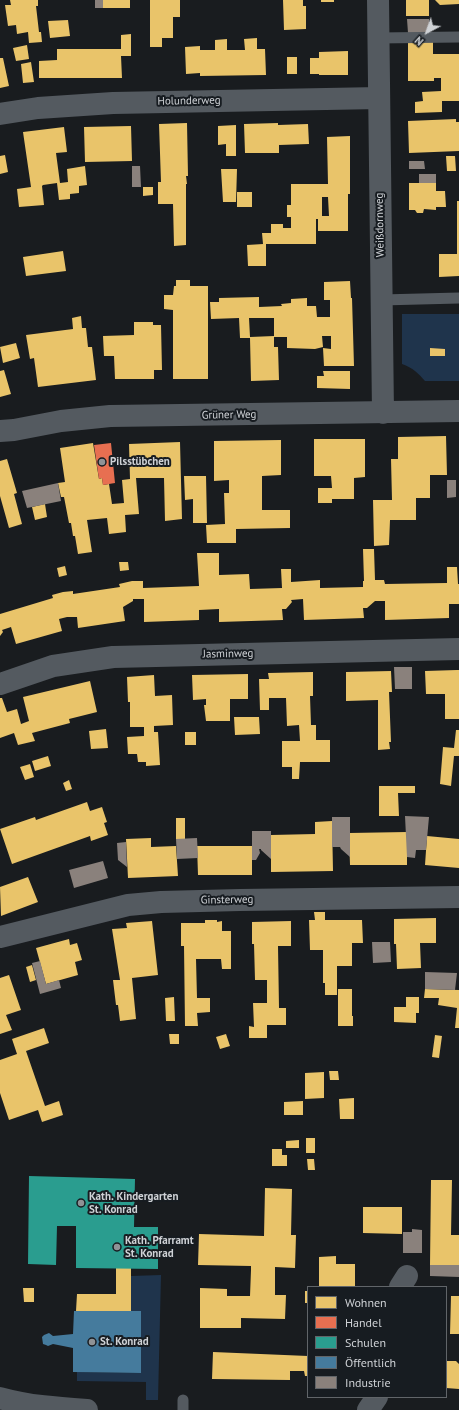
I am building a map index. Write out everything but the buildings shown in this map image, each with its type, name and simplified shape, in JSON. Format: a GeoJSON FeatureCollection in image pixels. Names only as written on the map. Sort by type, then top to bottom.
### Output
{"type":"FeatureCollection","features":[{"type":"Feature","properties":{"kind":"street","name":"Weißdornweg"},"geometry":{"type":"LineString","coordinates":[[378,0],[383,413]]}},
{"type":"Feature","properties":{"kind":"street","name":"Holunderweg"},"geometry":{"type":"LineString","coordinates":[[0,114],[38,108],[113,103],[379,98]]}},
{"type":"Feature","properties":{"kind":"street","name":"Grüner Weg"},"geometry":{"type":"LineString","coordinates":[[0,431],[14,430],[61,421],[110,416],[459,411]]}},
{"type":"Feature","properties":{"kind":"street","name":"Jasminweg"},"geometry":{"type":"LineString","coordinates":[[0,684],[52,666],[113,657],[140,655],[459,649]]}},
{"type":"Feature","properties":{"kind":"street","name":"Ginsterweg"},"geometry":{"type":"LineString","coordinates":[[0,937],[76,917],[134,904],[240,900],[459,897]]}},
{"type":"Feature","properties":{"kind":"street"},"geometry":{"type":"LineString","coordinates":[[0,1398],[18,1403],[51,1408],[87,1410]]}},
{"type":"Feature","properties":{"kind":"street"},"geometry":{"type":"LineString","coordinates":[[368,1410],[376,1398]]}},
{"type":"Feature","properties":{"kind":"lane"},"geometry":{"type":"LineString","coordinates":[[378,38],[459,37]]}},
{"type":"Feature","properties":{"kind":"lane"},"geometry":{"type":"LineString","coordinates":[[381,300],[459,298]]}},
{"type":"Feature","properties":{"kind":"shaded area"},"geometry":{"type":"Polygon","coordinates":[[[402,314],[459,314],[459,381],[425,381],[415,371],[402,364],[402,314]]]}},
{"type":"Feature","properties":{"kind":"shaded area"},"geometry":{"type":"Polygon","coordinates":[[[161,1275],[158,1400],[146,1400],[146,1382],[77,1381],[77,1372],[141,1373],[141,1311],[131,1311],[131,1276],[161,1275]]]}},
{"type":"Feature","properties":{"kind":"place","name":"Pilsstübchen"},"geometry":{"type":"Point","coordinates":[102,462]}},
{"type":"Feature","properties":{"kind":"place","name":"Kath. Kindergarten St. Konrad"},"geometry":{"type":"Point","coordinates":[81,1203]}},
{"type":"Feature","properties":{"kind":"place","name":"Kath. Pfarramt St. Konrad"},"geometry":{"type":"Point","coordinates":[117,1247]}},
{"type":"Feature","properties":{"kind":"place","name":"St. Konrad"},"geometry":{"type":"Point","coordinates":[92,1342]}}]}
